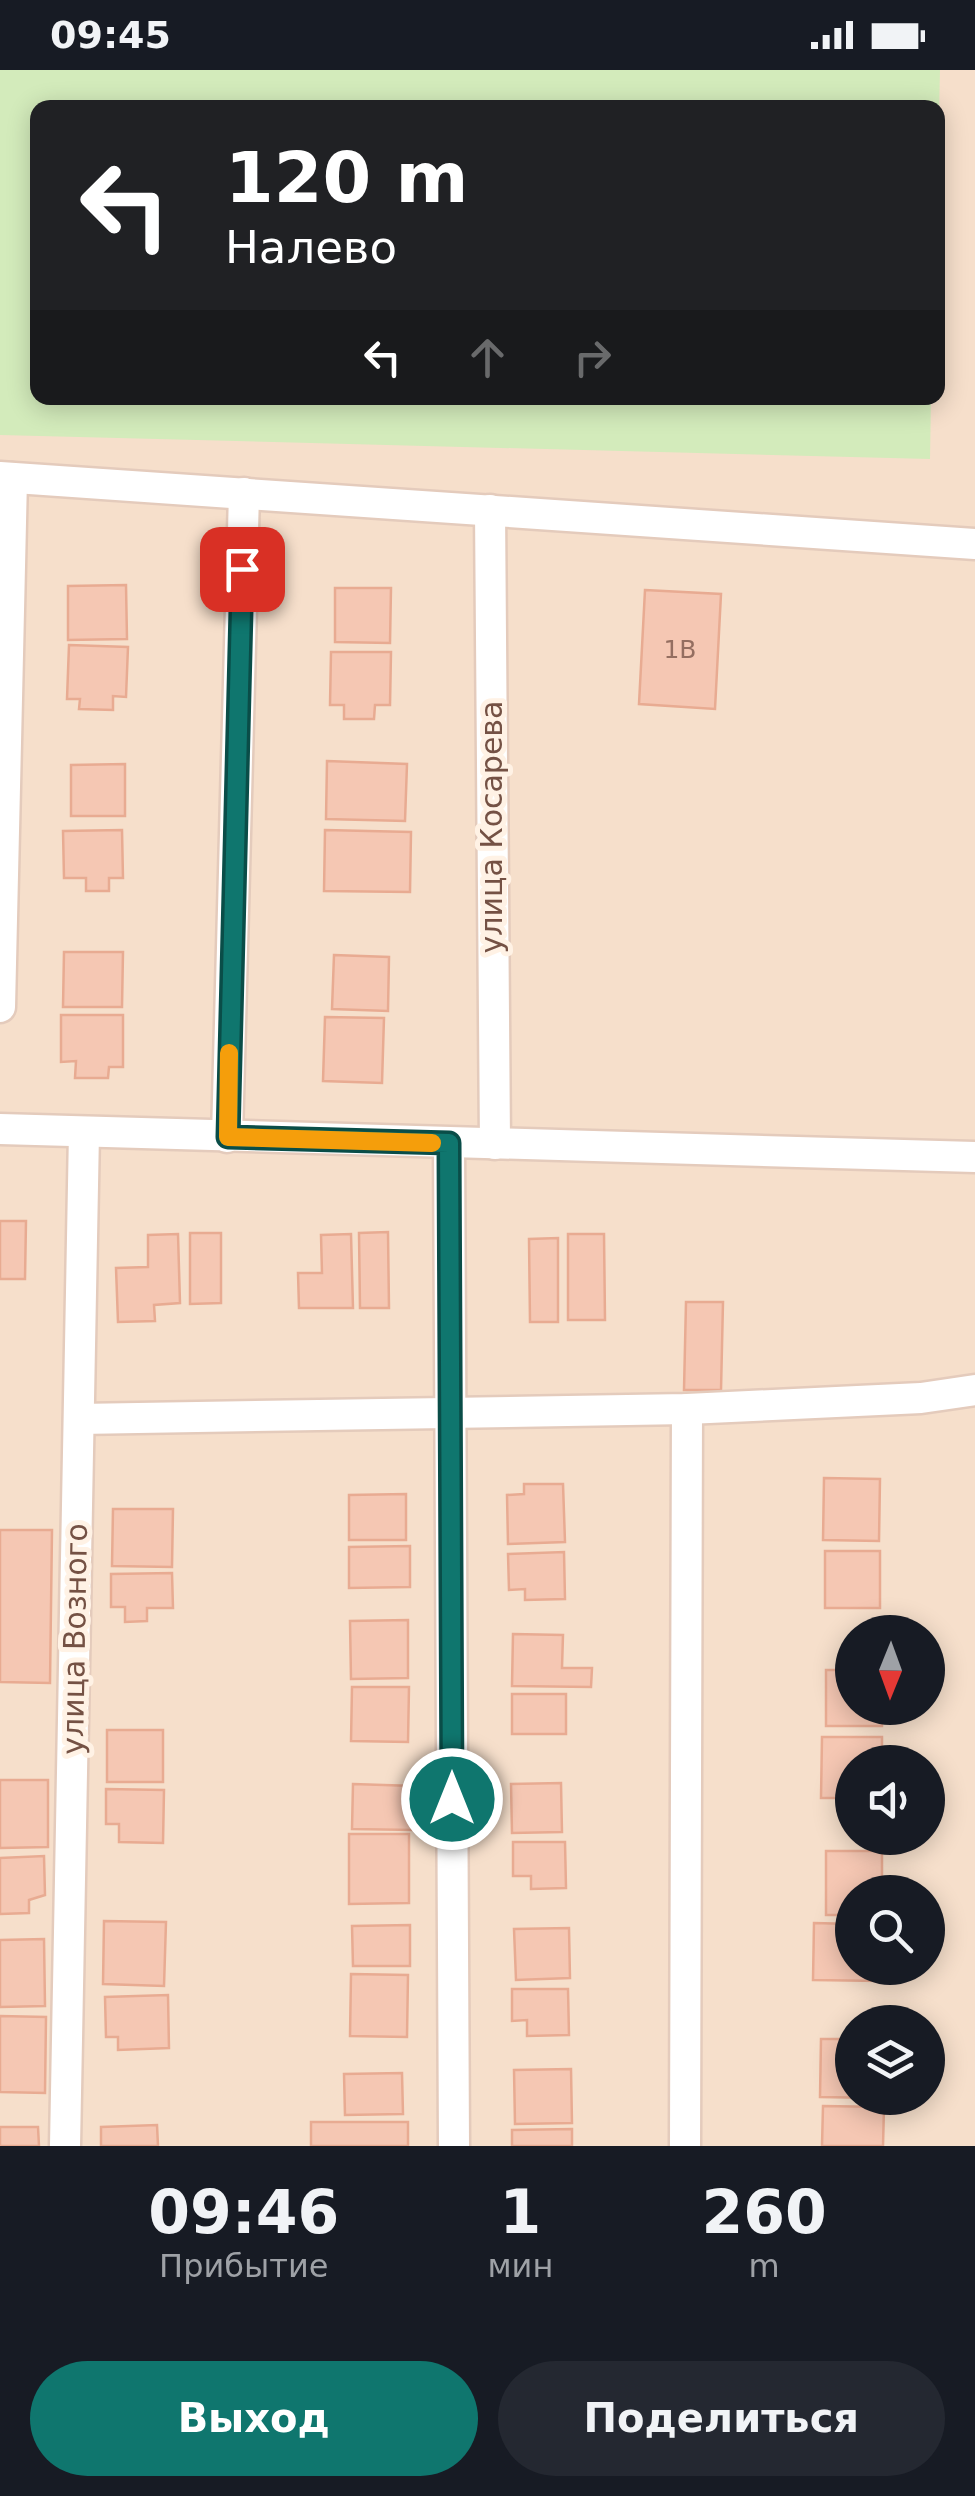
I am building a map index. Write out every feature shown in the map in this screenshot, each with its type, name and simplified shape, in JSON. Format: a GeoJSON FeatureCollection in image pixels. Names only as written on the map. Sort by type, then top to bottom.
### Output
{"type":"FeatureCollection","features":[{"type":"Feature","properties":{"kind":"street"},"geometry":{"type":"LineString","coordinates":[[0,1006],[6,477],[975,544]]}},
{"type":"Feature","properties":{"kind":"street"},"geometry":{"type":"LineString","coordinates":[[228,1137],[244,493]]}},
{"type":"Feature","properties":{"kind":"street","name":"улица Косарева"},"geometry":{"type":"LineString","coordinates":[[490,510],[495,1144]]}},
{"type":"Feature","properties":{"kind":"street"},"geometry":{"type":"LineString","coordinates":[[0,1128],[975,1157]]}},
{"type":"Feature","properties":{"kind":"street","name":"улица Возного"},"geometry":{"type":"LineString","coordinates":[[65,2146],[84,1132]]}},
{"type":"Feature","properties":{"kind":"street"},"geometry":{"type":"LineString","coordinates":[[449,1143],[454,2146]]}},
{"type":"Feature","properties":{"kind":"street"},"geometry":{"type":"LineString","coordinates":[[79,1419],[687,1409],[921,1398],[975,1390]]}},
{"type":"Feature","properties":{"kind":"street"},"geometry":{"type":"LineString","coordinates":[[686,2146],[687,1409]]}},
{"type":"Feature","properties":{"kind":"shaded area"},"geometry":{"type":"Polygon","coordinates":[[[0,70],[975,70],[975,2146],[0,2146],[0,70]]]}},
{"type":"Feature","properties":{"kind":"green space"},"geometry":{"type":"Polygon","coordinates":[[[0,70],[940,70],[939,100],[30,100],[30,405],[931,405],[930,459],[0,435],[0,70]]]}},
{"type":"Feature","properties":{"kind":"building"},"geometry":{"type":"Polygon","coordinates":[[[126,585],[127,639],[68,640],[68,586],[126,585]]]}},
{"type":"Feature","properties":{"kind":"building"},"geometry":{"type":"Polygon","coordinates":[[[335,588],[391,588],[390,643],[335,642],[335,588]]]}},
{"type":"Feature","properties":{"kind":"building"},"geometry":{"type":"Polygon","coordinates":[[[645,590],[721,594],[715,709],[639,704],[645,590]]]}},
{"type":"Feature","properties":{"kind":"building"},"geometry":{"type":"Polygon","coordinates":[[[69,645],[128,647],[126,697],[113,696],[113,710],[79,709],[80,699],[67,699],[69,645]]]}},
{"type":"Feature","properties":{"kind":"building"},"geometry":{"type":"Polygon","coordinates":[[[331,652],[391,652],[390,705],[375,705],[374,719],[344,719],[344,705],[330,705],[331,652]]]}},
{"type":"Feature","properties":{"kind":"building"},"geometry":{"type":"Polygon","coordinates":[[[327,761],[407,764],[405,821],[326,819],[327,761]]]}},
{"type":"Feature","properties":{"kind":"building"},"geometry":{"type":"Polygon","coordinates":[[[125,764],[125,816],[71,816],[71,765],[125,764]]]}},
{"type":"Feature","properties":{"kind":"building"},"geometry":{"type":"Polygon","coordinates":[[[122,830],[123,878],[109,878],[109,891],[86,891],[86,878],[64,878],[63,831],[122,830]]]}},
{"type":"Feature","properties":{"kind":"building"},"geometry":{"type":"Polygon","coordinates":[[[325,830],[411,832],[410,892],[324,891],[325,830]]]}},
{"type":"Feature","properties":{"kind":"building"},"geometry":{"type":"Polygon","coordinates":[[[64,952],[123,952],[122,1007],[63,1007],[64,952]]]}},
{"type":"Feature","properties":{"kind":"building"},"geometry":{"type":"Polygon","coordinates":[[[334,955],[389,957],[388,1011],[332,1009],[334,955]]]}},
{"type":"Feature","properties":{"kind":"building"},"geometry":{"type":"Polygon","coordinates":[[[61,1015],[123,1015],[123,1067],[109,1067],[108,1078],[75,1078],[76,1061],[61,1062],[61,1015]]]}},
{"type":"Feature","properties":{"kind":"building"},"geometry":{"type":"Polygon","coordinates":[[[325,1017],[384,1018],[382,1083],[323,1081],[325,1017]]]}},
{"type":"Feature","properties":{"kind":"building"},"geometry":{"type":"Polygon","coordinates":[[[0,1221],[26,1221],[25,1279],[0,1279],[0,1221]]]}},
{"type":"Feature","properties":{"kind":"building"},"geometry":{"type":"Polygon","coordinates":[[[388,1232],[389,1308],[360,1308],[359,1233],[388,1232]]]}},
{"type":"Feature","properties":{"kind":"building"},"geometry":{"type":"Polygon","coordinates":[[[190,1233],[221,1233],[221,1303],[190,1304],[190,1233]]]}},
{"type":"Feature","properties":{"kind":"building"},"geometry":{"type":"Polygon","coordinates":[[[178,1234],[180,1303],[154,1305],[155,1321],[118,1322],[116,1268],[148,1267],[148,1235],[178,1234]]]}},
{"type":"Feature","properties":{"kind":"building"},"geometry":{"type":"Polygon","coordinates":[[[351,1234],[353,1308],[299,1308],[298,1273],[322,1273],[321,1235],[351,1234]]]}},
{"type":"Feature","properties":{"kind":"building"},"geometry":{"type":"Polygon","coordinates":[[[568,1234],[604,1234],[605,1320],[568,1320],[568,1234]]]}},
{"type":"Feature","properties":{"kind":"building"},"geometry":{"type":"Polygon","coordinates":[[[558,1238],[558,1322],[530,1322],[529,1239],[558,1238]]]}},
{"type":"Feature","properties":{"kind":"building"},"geometry":{"type":"Polygon","coordinates":[[[686,1302],[723,1302],[721,1390],[684,1390],[686,1302]]]}},
{"type":"Feature","properties":{"kind":"building"},"geometry":{"type":"Polygon","coordinates":[[[824,1478],[880,1479],[879,1541],[823,1540],[824,1478]]]}},
{"type":"Feature","properties":{"kind":"building"},"geometry":{"type":"Polygon","coordinates":[[[524,1484],[563,1484],[565,1542],[508,1544],[507,1495],[524,1494],[524,1484]]]}},
{"type":"Feature","properties":{"kind":"building"},"geometry":{"type":"Polygon","coordinates":[[[406,1494],[406,1540],[349,1540],[349,1495],[406,1494]]]}},
{"type":"Feature","properties":{"kind":"building"},"geometry":{"type":"Polygon","coordinates":[[[113,1509],[173,1509],[172,1567],[112,1566],[113,1509]]]}},
{"type":"Feature","properties":{"kind":"building"},"geometry":{"type":"Polygon","coordinates":[[[0,1530],[52,1530],[50,1683],[0,1682],[0,1530]]]}},
{"type":"Feature","properties":{"kind":"building"},"geometry":{"type":"Polygon","coordinates":[[[410,1546],[410,1587],[349,1588],[349,1547],[410,1546]]]}},
{"type":"Feature","properties":{"kind":"building"},"geometry":{"type":"Polygon","coordinates":[[[825,1551],[880,1551],[880,1608],[825,1608],[825,1551]]]}},
{"type":"Feature","properties":{"kind":"building"},"geometry":{"type":"Polygon","coordinates":[[[564,1552],[565,1599],[525,1600],[525,1589],[509,1590],[508,1554],[564,1552]]]}},
{"type":"Feature","properties":{"kind":"building"},"geometry":{"type":"Polygon","coordinates":[[[172,1573],[173,1608],[147,1608],[147,1621],[125,1622],[125,1607],[111,1607],[111,1574],[172,1573]]]}},
{"type":"Feature","properties":{"kind":"building"},"geometry":{"type":"Polygon","coordinates":[[[408,1620],[408,1678],[351,1679],[350,1621],[408,1620]]]}},
{"type":"Feature","properties":{"kind":"building"},"geometry":{"type":"Polygon","coordinates":[[[513,1634],[563,1635],[562,1668],[592,1668],[591,1687],[512,1686],[513,1634]]]}},
{"type":"Feature","properties":{"kind":"building"},"geometry":{"type":"Polygon","coordinates":[[[826,1670],[835,1670],[835,1725],[882,1726],[826,1726],[826,1670]]]}},
{"type":"Feature","properties":{"kind":"building"},"geometry":{"type":"Polygon","coordinates":[[[352,1687],[409,1687],[408,1742],[351,1741],[352,1687]]]}},
{"type":"Feature","properties":{"kind":"building"},"geometry":{"type":"Polygon","coordinates":[[[512,1694],[566,1694],[566,1734],[512,1734],[512,1694]]]}},
{"type":"Feature","properties":{"kind":"building"},"geometry":{"type":"Polygon","coordinates":[[[107,1730],[163,1730],[163,1782],[107,1782],[107,1730]]]}},
{"type":"Feature","properties":{"kind":"building"},"geometry":{"type":"Polygon","coordinates":[[[822,1737],[882,1737],[882,1745],[835,1745],[835,1798],[821,1798],[822,1737]]]}},
{"type":"Feature","properties":{"kind":"building"},"geometry":{"type":"Polygon","coordinates":[[[0,1780],[48,1780],[48,1847],[0,1848],[0,1780]]]}},
{"type":"Feature","properties":{"kind":"building"},"geometry":{"type":"Polygon","coordinates":[[[561,1783],[562,1832],[512,1833],[511,1784],[561,1783]]]}},
{"type":"Feature","properties":{"kind":"building"},"geometry":{"type":"Polygon","coordinates":[[[353,1784],[414,1786],[413,1830],[352,1829],[353,1784]]]}},
{"type":"Feature","properties":{"kind":"building"},"geometry":{"type":"Polygon","coordinates":[[[106,1789],[164,1790],[163,1843],[119,1842],[119,1824],[106,1824],[106,1789]]]}},
{"type":"Feature","properties":{"kind":"building"},"geometry":{"type":"Polygon","coordinates":[[[349,1834],[409,1834],[409,1903],[349,1904],[349,1834]]]}},
{"type":"Feature","properties":{"kind":"building"},"geometry":{"type":"Polygon","coordinates":[[[513,1842],[565,1842],[566,1888],[531,1889],[531,1876],[513,1876],[513,1842]]]}},
{"type":"Feature","properties":{"kind":"building"},"geometry":{"type":"Polygon","coordinates":[[[826,1851],[835,1851],[835,1855],[882,1855],[882,1875],[835,1875],[835,1915],[826,1915],[826,1851]]]}},
{"type":"Feature","properties":{"kind":"building"},"geometry":{"type":"Polygon","coordinates":[[[44,1856],[45,1895],[29,1900],[29,1913],[0,1914],[0,1858],[44,1856]]]}},
{"type":"Feature","properties":{"kind":"building"},"geometry":{"type":"Polygon","coordinates":[[[104,1921],[166,1922],[164,1986],[103,1984],[104,1921]]]}},
{"type":"Feature","properties":{"kind":"building"},"geometry":{"type":"Polygon","coordinates":[[[814,1923],[835,1924],[835,1980],[813,1980],[814,1923]]]}},
{"type":"Feature","properties":{"kind":"building"},"geometry":{"type":"Polygon","coordinates":[[[410,1925],[410,1966],[353,1966],[352,1926],[410,1925]]]}},
{"type":"Feature","properties":{"kind":"building"},"geometry":{"type":"Polygon","coordinates":[[[569,1928],[570,1978],[516,1980],[514,1929],[569,1928]]]}},
{"type":"Feature","properties":{"kind":"building"},"geometry":{"type":"Polygon","coordinates":[[[44,1939],[45,2006],[0,2007],[0,1940],[44,1939]]]}},
{"type":"Feature","properties":{"kind":"building"},"geometry":{"type":"Polygon","coordinates":[[[351,1974],[408,1975],[407,2037],[350,2036],[351,1974]]]}},
{"type":"Feature","properties":{"kind":"building"},"geometry":{"type":"Polygon","coordinates":[[[512,1989],[568,1989],[569,2035],[527,2036],[527,2020],[512,2021],[512,1989]]]}},
{"type":"Feature","properties":{"kind":"building"},"geometry":{"type":"Polygon","coordinates":[[[168,1995],[169,2048],[118,2050],[118,2037],[106,2037],[105,1997],[168,1995]]]}},
{"type":"Feature","properties":{"kind":"building"},"geometry":{"type":"Polygon","coordinates":[[[0,2016],[46,2017],[45,2093],[0,2092],[0,2016]]]}},
{"type":"Feature","properties":{"kind":"building"},"geometry":{"type":"Polygon","coordinates":[[[821,2039],[835,2039],[835,2097],[820,2097],[821,2039]]]}},
{"type":"Feature","properties":{"kind":"building"},"geometry":{"type":"Polygon","coordinates":[[[571,2069],[572,2123],[515,2124],[514,2070],[571,2069]]]}},
{"type":"Feature","properties":{"kind":"building"},"geometry":{"type":"Polygon","coordinates":[[[402,2073],[403,2114],[345,2115],[344,2074],[402,2073]]]}},
{"type":"Feature","properties":{"kind":"building"},"geometry":{"type":"Polygon","coordinates":[[[823,2106],[835,2106],[835,2115],[884,2115],[883,2146],[822,2146],[823,2106]]]}},
{"type":"Feature","properties":{"kind":"building"},"geometry":{"type":"Polygon","coordinates":[[[311,2122],[408,2122],[408,2146],[311,2146],[311,2122]]]}},
{"type":"Feature","properties":{"kind":"building"},"geometry":{"type":"Polygon","coordinates":[[[157,2125],[158,2146],[101,2146],[101,2127],[157,2125]]]}},
{"type":"Feature","properties":{"kind":"building"},"geometry":{"type":"Polygon","coordinates":[[[0,2127],[38,2127],[39,2146],[0,2146],[0,2127]]]}},
{"type":"Feature","properties":{"kind":"building"},"geometry":{"type":"Polygon","coordinates":[[[572,2129],[572,2146],[512,2146],[512,2130],[572,2129]]]}},
{"type":"Feature","properties":{"kind":"slow traffic"},"geometry":{"type":"LineString","coordinates":[[229,1053],[228,1137],[432,1143]]}},
{"type":"Feature","properties":{"kind":"route"},"geometry":{"type":"LineString","coordinates":[[242,569],[228,1137],[449,1143],[452,1799]]}}]}
